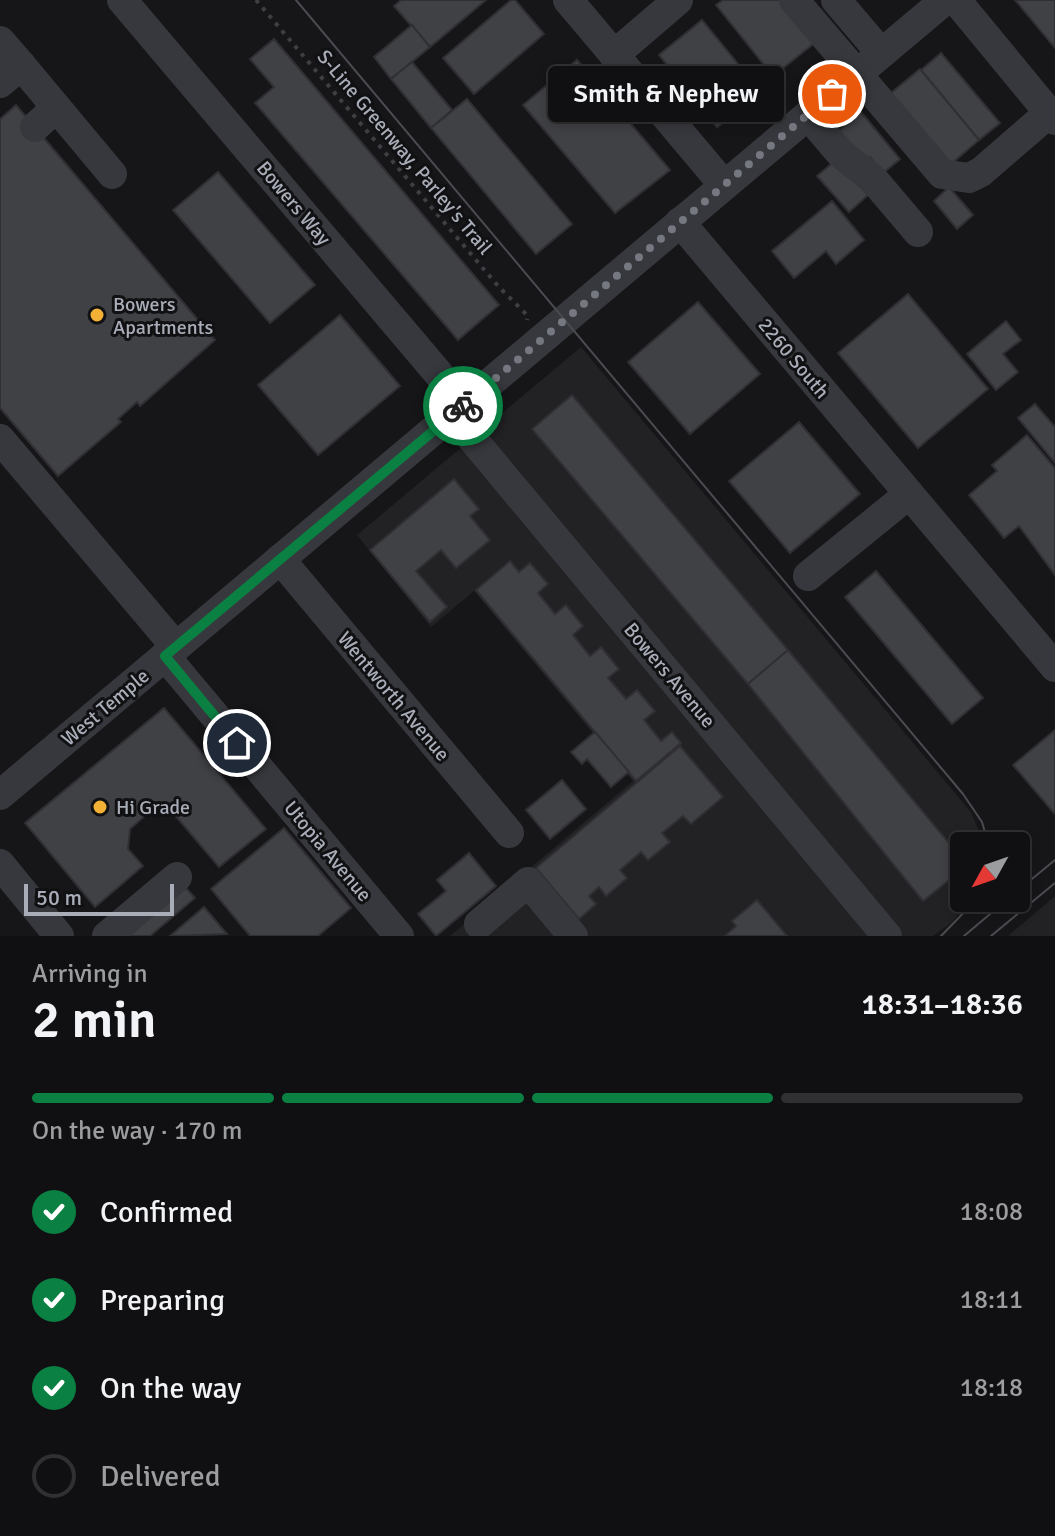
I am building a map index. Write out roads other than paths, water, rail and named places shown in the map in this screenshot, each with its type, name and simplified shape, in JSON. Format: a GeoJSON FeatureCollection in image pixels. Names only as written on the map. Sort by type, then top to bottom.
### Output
{"type":"FeatureCollection","features":[{"type":"Feature","properties":{"kind":"street","name":"Bowers Way"},"geometry":{"type":"LineString","coordinates":[[122,0],[443,379],[457,411]]}},
{"type":"Feature","properties":{"kind":"street"},"geometry":{"type":"LineString","coordinates":[[568,0],[724,185]]}},
{"type":"Feature","properties":{"kind":"street"},"geometry":{"type":"LineString","coordinates":[[614,55],[678,0]]}},
{"type":"Feature","properties":{"kind":"street"},"geometry":{"type":"LineString","coordinates":[[794,0],[942,174],[969,178],[1052,117],[956,0]]}},
{"type":"Feature","properties":{"kind":"street"},"geometry":{"type":"LineString","coordinates":[[836,0],[881,53]]}},
{"type":"Feature","properties":{"kind":"street","name":"West Temple"},"geometry":{"type":"LineString","coordinates":[[0,795],[945,0]]}},
{"type":"Feature","properties":{"kind":"street"},"geometry":{"type":"LineString","coordinates":[[0,41],[10,74],[46,118],[112,174]]}},
{"type":"Feature","properties":{"kind":"street"},"geometry":{"type":"LineString","coordinates":[[808,115],[841,154],[873,179],[918,232]]}},
{"type":"Feature","properties":{"kind":"street","name":"2260 South"},"geometry":{"type":"LineString","coordinates":[[680,222],[1055,667]]}},
{"type":"Feature","properties":{"kind":"street","name":"Bowers Avenue"},"geometry":{"type":"LineString","coordinates":[[457,411],[470,436],[887,936]]}},
{"type":"Feature","properties":{"kind":"street","name":"Utopia Avenue"},"geometry":{"type":"LineString","coordinates":[[0,439],[399,936]]}},
{"type":"Feature","properties":{"kind":"street"},"geometry":{"type":"LineString","coordinates":[[808,576],[909,494]]}},
{"type":"Feature","properties":{"kind":"street","name":"Wentworth Avenue"},"geometry":{"type":"LineString","coordinates":[[280,559],[509,833]]}},
{"type":"Feature","properties":{"kind":"street"},"geometry":{"type":"LineString","coordinates":[[0,864],[59,936]]}},
{"type":"Feature","properties":{"kind":"street"},"geometry":{"type":"LineString","coordinates":[[107,936],[177,877]]}},
{"type":"Feature","properties":{"kind":"street"},"geometry":{"type":"LineString","coordinates":[[477,932],[528,882],[573,936]]}},
{"type":"Feature","properties":{"kind":"tram line"},"geometry":{"type":"LineString","coordinates":[[296,0],[963,794],[982,822],[985,832]]}},
{"type":"Feature","properties":{"kind":"tram line"},"geometry":{"type":"LineString","coordinates":[[1030,881],[1055,860]]}},
{"type":"Feature","properties":{"kind":"tram line"},"geometry":{"type":"LineString","coordinates":[[991,936],[1055,883]]}},
{"type":"Feature","properties":{"kind":"tram line"},"geometry":{"type":"LineString","coordinates":[[941,936],[964,912]]}},
{"type":"Feature","properties":{"kind":"tram line"},"geometry":{"type":"LineString","coordinates":[[964,936],[992,912]]}},
{"type":"Feature","properties":{"kind":"place","name":"Smith & Nephew"},"geometry":{"type":"Point","coordinates":[832,94]}},
{"type":"Feature","properties":{"kind":"place","name":"Bowers Apartments"},"geometry":{"type":"Point","coordinates":[97,315]}},
{"type":"Feature","properties":{"kind":"place","name":"Hi Grade"},"geometry":{"type":"Point","coordinates":[100,807]}}]}
